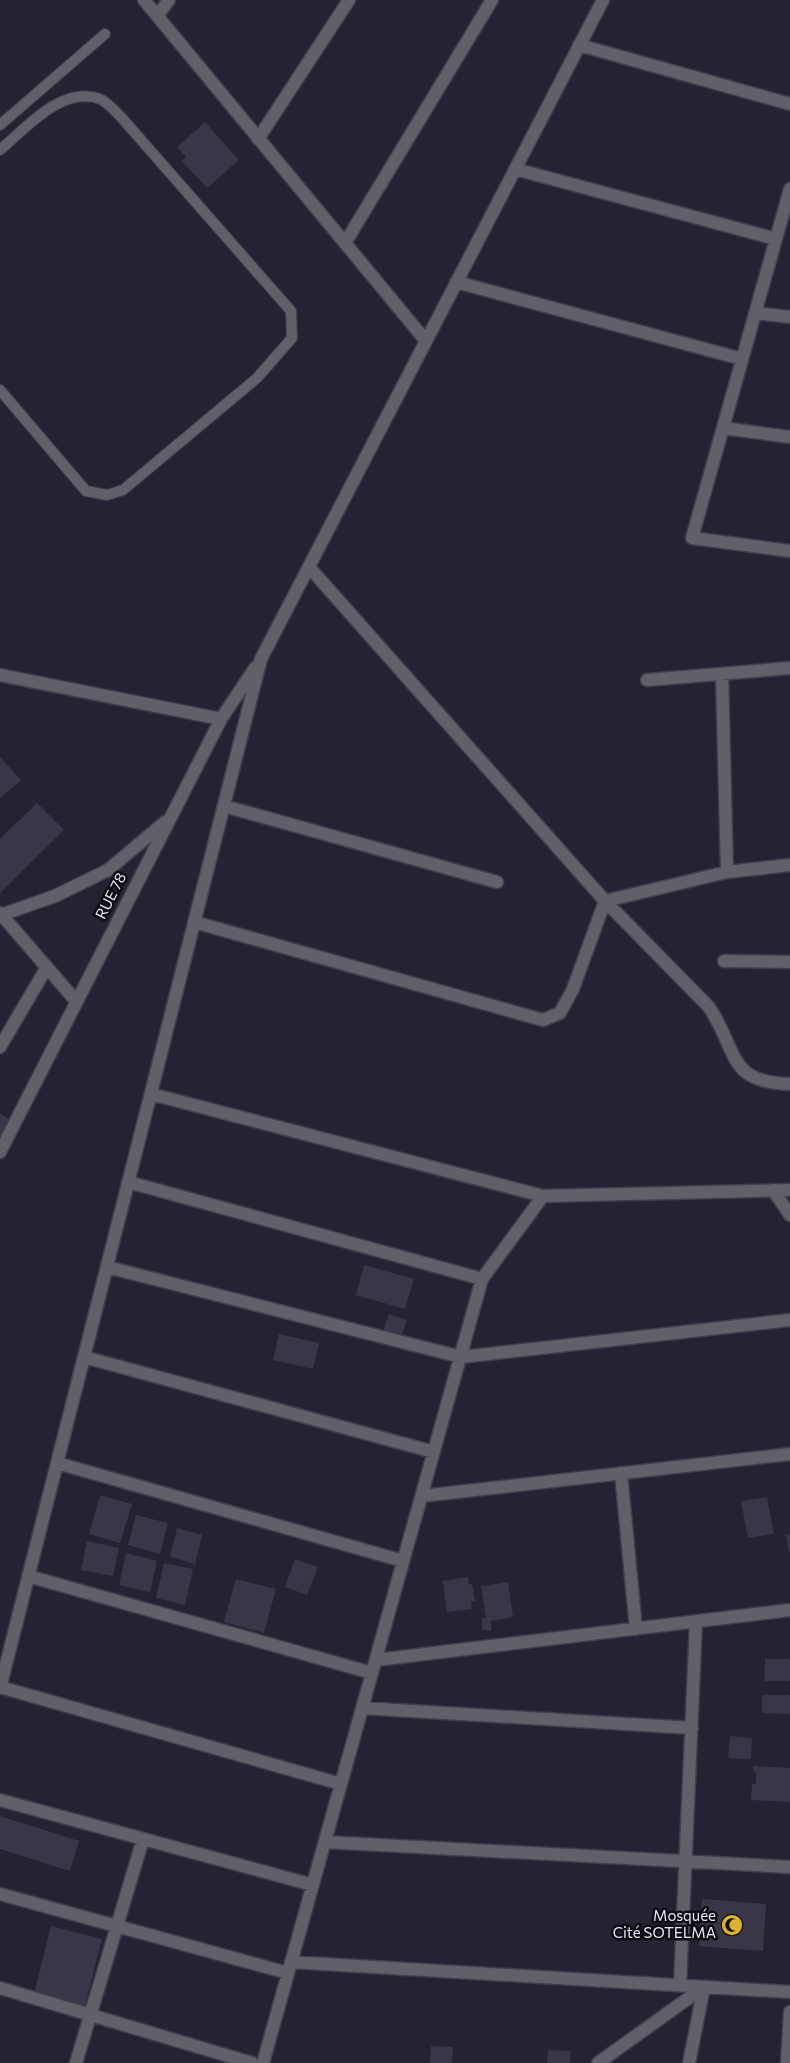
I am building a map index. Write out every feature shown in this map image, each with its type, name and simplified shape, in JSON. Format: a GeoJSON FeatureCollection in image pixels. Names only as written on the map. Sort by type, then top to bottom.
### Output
{"type":"FeatureCollection","features":[{"type":"Feature","properties":{"kind":"street"},"geometry":{"type":"LineString","coordinates":[[144,0],[426,341]]}},
{"type":"Feature","properties":{"kind":"street"},"geometry":{"type":"LineString","coordinates":[[156,16],[169,0]]}},
{"type":"Feature","properties":{"kind":"street"},"geometry":{"type":"LineString","coordinates":[[258,139],[349,0]]}},
{"type":"Feature","properties":{"kind":"street"},"geometry":{"type":"LineString","coordinates":[[345,243],[492,0]]}},
{"type":"Feature","properties":{"kind":"street"},"geometry":{"type":"LineString","coordinates":[[341,1784],[0,1687],[261,659],[603,0]]}},
{"type":"Feature","properties":{"kind":"street"},"geometry":{"type":"LineString","coordinates":[[579,45],[790,104]]}},
{"type":"Feature","properties":{"kind":"street"},"geometry":{"type":"LineString","coordinates":[[515,169],[776,239]]}},
{"type":"Feature","properties":{"kind":"street"},"geometry":{"type":"LineString","coordinates":[[790,189],[786,219],[776,239],[692,538],[790,551]]}},
{"type":"Feature","properties":{"kind":"street"},"geometry":{"type":"LineString","coordinates":[[456,282],[742,359]]}},
{"type":"Feature","properties":{"kind":"street"},"geometry":{"type":"LineString","coordinates":[[755,313],[790,317]]}},
{"type":"Feature","properties":{"kind":"street"},"geometry":{"type":"LineString","coordinates":[[723,428],[790,437]]}},
{"type":"Feature","properties":{"kind":"street"},"geometry":{"type":"LineString","coordinates":[[309,567],[605,901],[709,1007],[722,1027],[740,1069],[753,1079],[768,1084],[790,1084]]}},
{"type":"Feature","properties":{"kind":"street","name":"RUE 78"},"geometry":{"type":"LineString","coordinates":[[0,1152],[220,719],[261,659]]}},
{"type":"Feature","properties":{"kind":"street"},"geometry":{"type":"LineString","coordinates":[[647,680],[790,668]]}},
{"type":"Feature","properties":{"kind":"street"},"geometry":{"type":"LineString","coordinates":[[722,674],[727,872]]}},
{"type":"Feature","properties":{"kind":"street"},"geometry":{"type":"LineString","coordinates":[[0,675],[220,719]]}},
{"type":"Feature","properties":{"kind":"street"},"geometry":{"type":"LineString","coordinates":[[224,806],[497,882]]}},
{"type":"Feature","properties":{"kind":"street"},"geometry":{"type":"LineString","coordinates":[[76,1001],[1,914],[55,896],[108,870],[169,819]]}},
{"type":"Feature","properties":{"kind":"street"},"geometry":{"type":"LineString","coordinates":[[605,901],[727,872],[790,865]]}},
{"type":"Feature","properties":{"kind":"street"},"geometry":{"type":"LineString","coordinates":[[194,922],[543,1020],[560,1013],[569,997],[605,901]]}},
{"type":"Feature","properties":{"kind":"street"},"geometry":{"type":"LineString","coordinates":[[724,961],[790,962]]}},
{"type":"Feature","properties":{"kind":"street"},"geometry":{"type":"LineString","coordinates":[[0,1047],[46,967]]}},
{"type":"Feature","properties":{"kind":"street"},"geometry":{"type":"LineString","coordinates":[[151,1094],[543,1196],[790,1190]]}},
{"type":"Feature","properties":{"kind":"street"},"geometry":{"type":"LineString","coordinates":[[128,1182],[482,1279]]}},
{"type":"Feature","properties":{"kind":"street"},"geometry":{"type":"LineString","coordinates":[[773,1190],[790,1215]]}},
{"type":"Feature","properties":{"kind":"street"},"geometry":{"type":"LineString","coordinates":[[263,2063],[482,1279],[543,1196]]}},
{"type":"Feature","properties":{"kind":"street"},"geometry":{"type":"LineString","coordinates":[[107,1267],[461,1357],[790,1320]]}},
{"type":"Feature","properties":{"kind":"street"},"geometry":{"type":"LineString","coordinates":[[84,1357],[434,1452]]}},
{"type":"Feature","properties":{"kind":"street"},"geometry":{"type":"LineString","coordinates":[[422,1496],[790,1454]]}},
{"type":"Feature","properties":{"kind":"street"},"geometry":{"type":"LineString","coordinates":[[57,1463],[403,1561]]}},
{"type":"Feature","properties":{"kind":"street"},"geometry":{"type":"LineString","coordinates":[[621,1473],[636,1629]]}},
{"type":"Feature","properties":{"kind":"street"},"geometry":{"type":"LineString","coordinates":[[28,1576],[372,1673]]}},
{"type":"Feature","properties":{"kind":"street"},"geometry":{"type":"LineString","coordinates":[[376,1660],[790,1610]]}},
{"type":"Feature","properties":{"kind":"street"},"geometry":{"type":"LineString","coordinates":[[680,1985],[696,1622]]}},
{"type":"Feature","properties":{"kind":"street"},"geometry":{"type":"LineString","coordinates":[[362,1708],[692,1728]]}},
{"type":"Feature","properties":{"kind":"street"},"geometry":{"type":"LineString","coordinates":[[0,1800],[313,1885]]}},
{"type":"Feature","properties":{"kind":"street"},"geometry":{"type":"LineString","coordinates":[[76,2063],[143,1839]]}},
{"type":"Feature","properties":{"kind":"street"},"geometry":{"type":"LineString","coordinates":[[325,1842],[790,1867]]}},
{"type":"Feature","properties":{"kind":"street"},"geometry":{"type":"LineString","coordinates":[[0,1894],[117,1926],[289,1968],[680,1985],[790,1992]]}},
{"type":"Feature","properties":{"kind":"street"},"geometry":{"type":"LineString","coordinates":[[598,2063],[704,1987]]}},
{"type":"Feature","properties":{"kind":"street"},"geometry":{"type":"LineString","coordinates":[[689,2063],[704,1987]]}},
{"type":"Feature","properties":{"kind":"street"},"geometry":{"type":"LineString","coordinates":[[0,1988],[252,2063]]}},
{"type":"Feature","properties":{"kind":"street"},"geometry":{"type":"LineString","coordinates":[[787,2063],[790,2012]]}},
{"type":"Feature","properties":{"kind":"lane"},"geometry":{"type":"LineString","coordinates":[[0,125],[105,34]]}},
{"type":"Feature","properties":{"kind":"lane"},"geometry":{"type":"LineString","coordinates":[[0,150],[54,105],[76,96],[101,99],[121,117],[291,311],[292,338],[257,378],[123,490],[107,495],[86,491],[0,390]]}},
{"type":"Feature","properties":{"kind":"building"},"geometry":{"type":"Polygon","coordinates":[[[205,122],[239,160],[207,188],[182,161],[186,157],[177,147],[205,122]]]}},
{"type":"Feature","properties":{"kind":"building"},"geometry":{"type":"Polygon","coordinates":[[[0,757],[21,780],[0,798],[0,757]]]}},
{"type":"Feature","properties":{"kind":"building"},"geometry":{"type":"Polygon","coordinates":[[[37,803],[64,830],[0,893],[0,839],[37,803]]]}},
{"type":"Feature","properties":{"kind":"building"},"geometry":{"type":"Polygon","coordinates":[[[0,1114],[9,1119],[0,1135],[0,1114]]]}},
{"type":"Feature","properties":{"kind":"building"},"geometry":{"type":"Polygon","coordinates":[[[364,1265],[414,1279],[405,1309],[356,1295],[364,1265]]]}},
{"type":"Feature","properties":{"kind":"building"},"geometry":{"type":"Polygon","coordinates":[[[389,1314],[407,1320],[400,1341],[382,1335],[389,1314]]]}},
{"type":"Feature","properties":{"kind":"building"},"geometry":{"type":"Polygon","coordinates":[[[279,1334],[319,1343],[313,1369],[273,1360],[279,1334]]]}},
{"type":"Feature","properties":{"kind":"building"},"geometry":{"type":"Polygon","coordinates":[[[100,1495],[132,1504],[120,1543],[89,1534],[100,1495]]]}},
{"type":"Feature","properties":{"kind":"building"},"geometry":{"type":"Polygon","coordinates":[[[767,1497],[774,1534],[748,1538],[741,1501],[767,1497]]]}},
{"type":"Feature","properties":{"kind":"building"},"geometry":{"type":"Polygon","coordinates":[[[136,1515],[168,1523],[160,1554],[128,1545],[136,1515]]]}},
{"type":"Feature","properties":{"kind":"building"},"geometry":{"type":"Polygon","coordinates":[[[177,1528],[202,1535],[195,1564],[170,1557],[177,1528]]]}},
{"type":"Feature","properties":{"kind":"building"},"geometry":{"type":"Polygon","coordinates":[[[790,1534],[790,1552],[789,1552],[786,1535],[790,1534]]]}},
{"type":"Feature","properties":{"kind":"building"},"geometry":{"type":"Polygon","coordinates":[[[87,1541],[119,1548],[113,1576],[81,1570],[87,1541]]]}},
{"type":"Feature","properties":{"kind":"building"},"geometry":{"type":"Polygon","coordinates":[[[126,1553],[157,1561],[150,1592],[119,1585],[126,1553]]]}},
{"type":"Feature","properties":{"kind":"building"},"geometry":{"type":"Polygon","coordinates":[[[295,1559],[318,1567],[307,1595],[285,1587],[295,1559]]]}},
{"type":"Feature","properties":{"kind":"building"},"geometry":{"type":"Polygon","coordinates":[[[164,1563],[193,1569],[185,1605],[156,1598],[164,1563]]]}},
{"type":"Feature","properties":{"kind":"building"},"geometry":{"type":"Polygon","coordinates":[[[468,1577],[469,1585],[472,1584],[475,1601],[471,1601],[472,1609],[447,1612],[443,1581],[468,1577]]]}},
{"type":"Feature","properties":{"kind":"building"},"geometry":{"type":"Polygon","coordinates":[[[236,1579],[276,1589],[264,1633],[224,1622],[236,1579]]]}},
{"type":"Feature","properties":{"kind":"building"},"geometry":{"type":"Polygon","coordinates":[[[508,1582],[513,1617],[491,1621],[491,1631],[482,1630],[482,1618],[486,1618],[481,1586],[508,1582]]]}},
{"type":"Feature","properties":{"kind":"building"},"geometry":{"type":"Polygon","coordinates":[[[765,1659],[790,1659],[790,1681],[765,1681],[765,1659]]]}},
{"type":"Feature","properties":{"kind":"building"},"geometry":{"type":"Polygon","coordinates":[[[762,1695],[790,1695],[790,1714],[762,1713],[762,1695]]]}},
{"type":"Feature","properties":{"kind":"building"},"geometry":{"type":"Polygon","coordinates":[[[730,1736],[752,1738],[751,1759],[728,1758],[730,1736]]]}},
{"type":"Feature","properties":{"kind":"building"},"geometry":{"type":"Polygon","coordinates":[[[753,1766],[790,1768],[790,1802],[751,1800],[752,1784],[756,1784],[756,1772],[753,1771],[753,1766]]]}},
{"type":"Feature","properties":{"kind":"building"},"geometry":{"type":"Polygon","coordinates":[[[0,1816],[79,1841],[70,1871],[0,1849],[0,1816]]]}},
{"type":"Feature","properties":{"kind":"building","name":"Mosquée Cité SOTELMA"},"geometry":{"type":"Polygon","coordinates":[[[702,1899],[766,1904],[763,1951],[699,1946],[702,1899]]]}},
{"type":"Feature","properties":{"kind":"building"},"geometry":{"type":"Polygon","coordinates":[[[51,1926],[102,1939],[84,2010],[33,1998],[51,1926]]]}},
{"type":"Feature","properties":{"kind":"building"},"geometry":{"type":"Polygon","coordinates":[[[431,2046],[453,2047],[452,2063],[430,2063],[431,2046]]]}},
{"type":"Feature","properties":{"kind":"building"},"geometry":{"type":"Polygon","coordinates":[[[548,2050],[571,2051],[570,2063],[547,2063],[548,2050]]]}},
{"type":"Feature","properties":{"kind":"place","name":"Mosquée Cité SOTELMA"},"geometry":{"type":"Point","coordinates":[732,1925]}}]}
